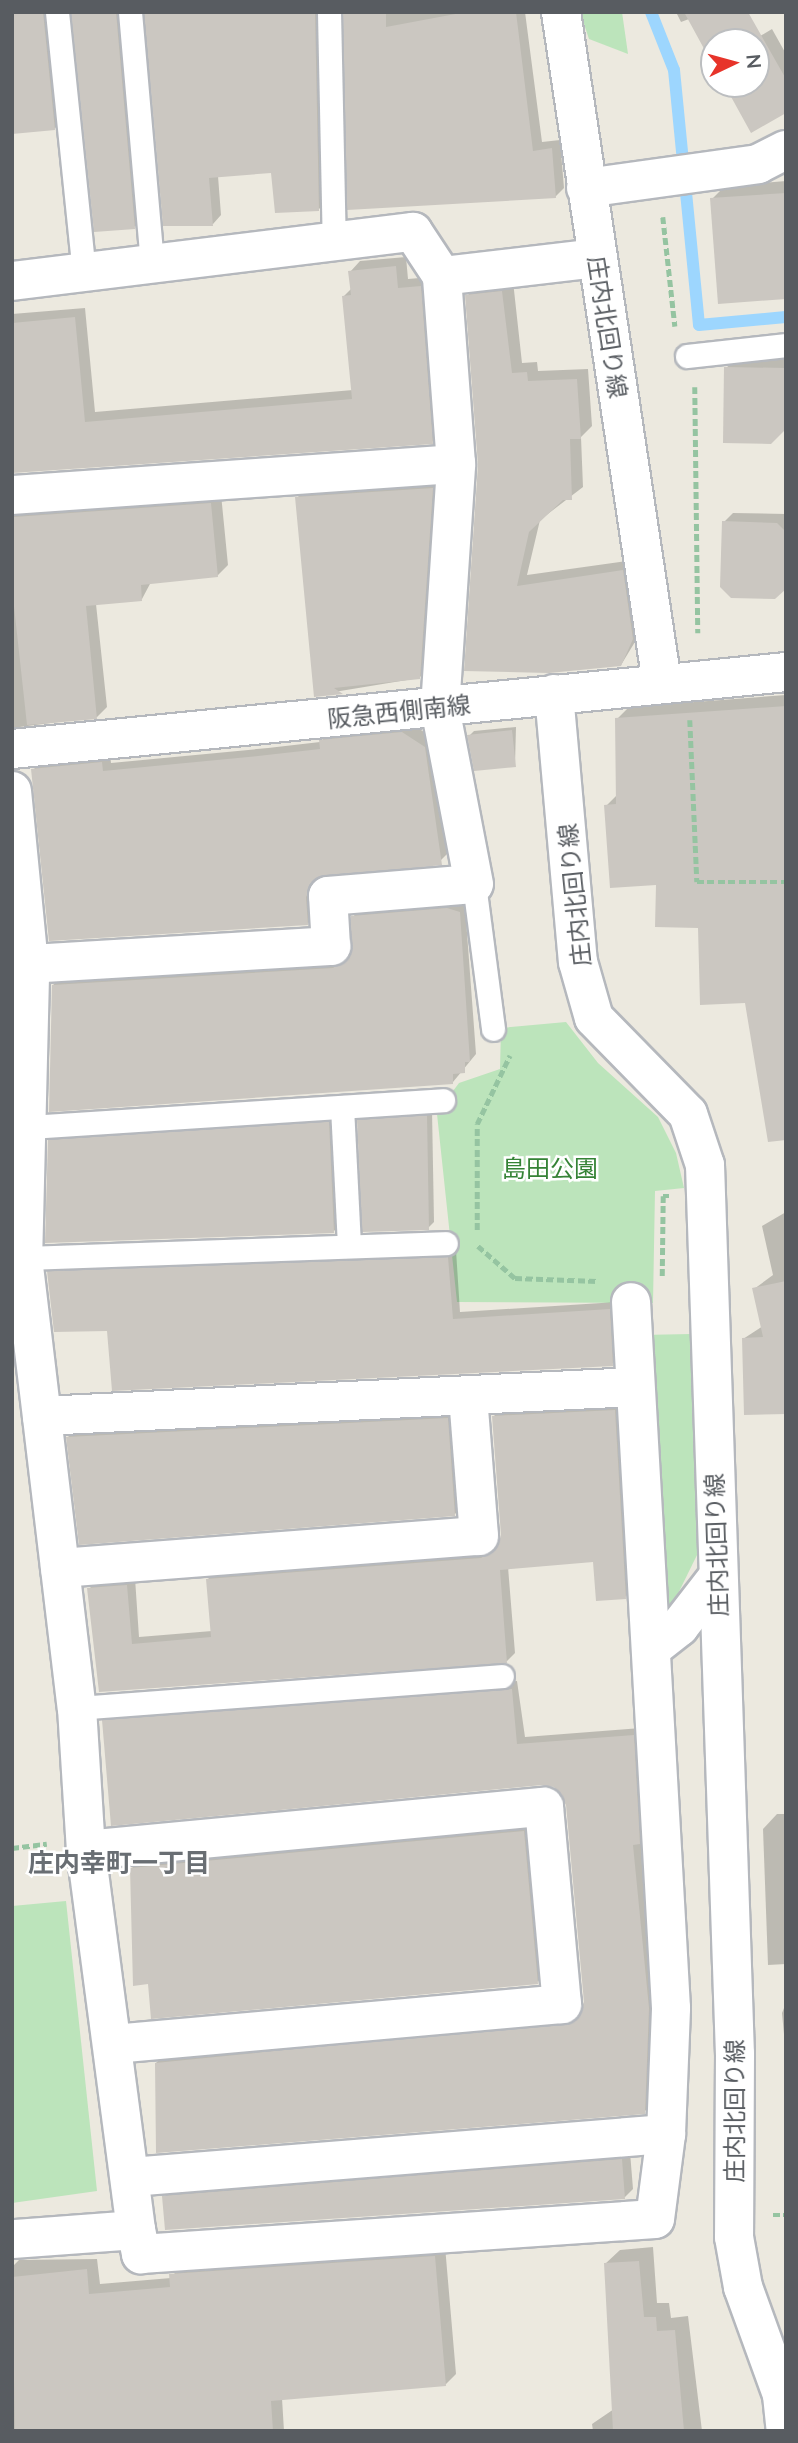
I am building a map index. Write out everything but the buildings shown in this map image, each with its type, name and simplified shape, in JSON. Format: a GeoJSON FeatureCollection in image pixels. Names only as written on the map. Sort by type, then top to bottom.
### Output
{"type":"FeatureCollection","features":[{"type":"Feature","properties":{"kind":"street","name":"庄内北回り線"},"geometry":{"type":"LineString","coordinates":[[561,12],[598,258],[683,682]]}},
{"type":"Feature","properties":{"kind":"street"},"geometry":{"type":"LineString","coordinates":[[586,188],[758,164],[786,150]]}},
{"type":"Feature","properties":{"kind":"street"},"geometry":{"type":"LineString","coordinates":[[12,281],[413,233],[442,276],[456,464],[440,708],[474,884],[328,897],[331,946],[23,973]]}},
{"type":"Feature","properties":{"kind":"street"},"geometry":{"type":"LineString","coordinates":[[442,276],[598,258]]}},
{"type":"Feature","properties":{"kind":"street"},"geometry":{"type":"LineString","coordinates":[[12,495],[456,464]]}},
{"type":"Feature","properties":{"kind":"street","name":"阪急西側南線"},"geometry":{"type":"LineString","coordinates":[[12,750],[786,672]]}},
{"type":"Feature","properties":{"kind":"street","name":"庄内北回り線"},"geometry":{"type":"LineString","coordinates":[[554,694],[577,951],[594,1017],[688,1114],[705,1165],[735,2054],[734,2236],[743,2287],[782,2395],[786,2431]]}},
{"type":"Feature","properties":{"kind":"street"},"geometry":{"type":"LineString","coordinates":[[12,791],[23,973],[18,1258],[42,1416],[77,1708],[86,1850],[116,2044],[136,2230],[141,2254],[655,2219],[666,2134],[670,2008],[631,1302]]}},
{"type":"Feature","properties":{"kind":"street"},"geometry":{"type":"LineString","coordinates":[[42,1416],[635,1387]]}},
{"type":"Feature","properties":{"kind":"street"},"geometry":{"type":"LineString","coordinates":[[60,1568],[479,1536],[468,1395]]}},
{"type":"Feature","properties":{"kind":"street"},"geometry":{"type":"LineString","coordinates":[[650,1639],[679,1626],[717,1578]]}},
{"type":"Feature","properties":{"kind":"street"},"geometry":{"type":"LineString","coordinates":[[86,1850],[544,1807],[562,2004],[116,2044]]}},
{"type":"Feature","properties":{"kind":"street"},"geometry":{"type":"LineString","coordinates":[[131,2177],[666,2134]]}},
{"type":"Feature","properties":{"kind":"street"},"geometry":{"type":"LineString","coordinates":[[12,2239],[136,2230]]}},
{"type":"Feature","properties":{"kind":"lane"},"geometry":{"type":"LineString","coordinates":[[57,12],[85,273]]}},
{"type":"Feature","properties":{"kind":"lane"},"geometry":{"type":"LineString","coordinates":[[130,12],[152,265]]}},
{"type":"Feature","properties":{"kind":"lane"},"geometry":{"type":"LineString","coordinates":[[329,12],[334,242]]}},
{"type":"Feature","properties":{"kind":"lane"},"geometry":{"type":"LineString","coordinates":[[687,356],[786,345]]}},
{"type":"Feature","properties":{"kind":"lane"},"geometry":{"type":"LineString","coordinates":[[474,884],[493,1029]]}},
{"type":"Feature","properties":{"kind":"lane"},"geometry":{"type":"LineString","coordinates":[[21,1127],[443,1100]]}},
{"type":"Feature","properties":{"kind":"lane"},"geometry":{"type":"LineString","coordinates":[[342,1107],[349,1247]]}},
{"type":"Feature","properties":{"kind":"lane"},"geometry":{"type":"LineString","coordinates":[[18,1258],[446,1243]]}},
{"type":"Feature","properties":{"kind":"lane"},"geometry":{"type":"LineString","coordinates":[[77,1708],[502,1676]]}},
{"type":"Feature","properties":{"kind":"path"},"geometry":{"type":"LineString","coordinates":[[675,175],[677,341],[687,356],[695,383],[683,682],[697,882],[786,882]]}},
{"type":"Feature","properties":{"kind":"path"},"geometry":{"type":"LineString","coordinates":[[477,1245],[477,1124],[510,1064],[510,1034],[493,1029]]}},
{"type":"Feature","properties":{"kind":"path"},"geometry":{"type":"LineString","coordinates":[[446,1243],[477,1245],[515,1278],[618,1282],[631,1302]]}},
{"type":"Feature","properties":{"kind":"green space"},"geometry":{"type":"Polygon","coordinates":[[[580,12],[622,12],[628,54],[589,39],[580,12]]]}},
{"type":"Feature","properties":{"kind":"green space","name":"島田公園"},"geometry":{"type":"Polygon","coordinates":[[[566,1022],[598,1063],[658,1117],[676,1153],[684,1188],[655,1191],[653,1303],[457,1302],[437,1114],[450,1112],[450,1095],[459,1083],[500,1069],[501,1028],[566,1022]]]}},
{"type":"Feature","properties":{"kind":"green space"},"geometry":{"type":"Polygon","coordinates":[[[691,1334],[699,1551],[662,1626],[641,1335],[691,1334]]]}},
{"type":"Feature","properties":{"kind":"green space"},"geometry":{"type":"Polygon","coordinates":[[[66,1901],[97,2191],[12,2203],[12,1906],[66,1901]]]}},
{"type":"Feature","properties":{"kind":"waterway"},"geometry":{"type":"LineString","coordinates":[[651,12],[674,70],[699,325],[786,317]]}},
{"type":"Feature","properties":{"kind":"district","name":"庄内幸町一丁目"},"geometry":{"type":"Point","coordinates":[119,1863]}}]}
